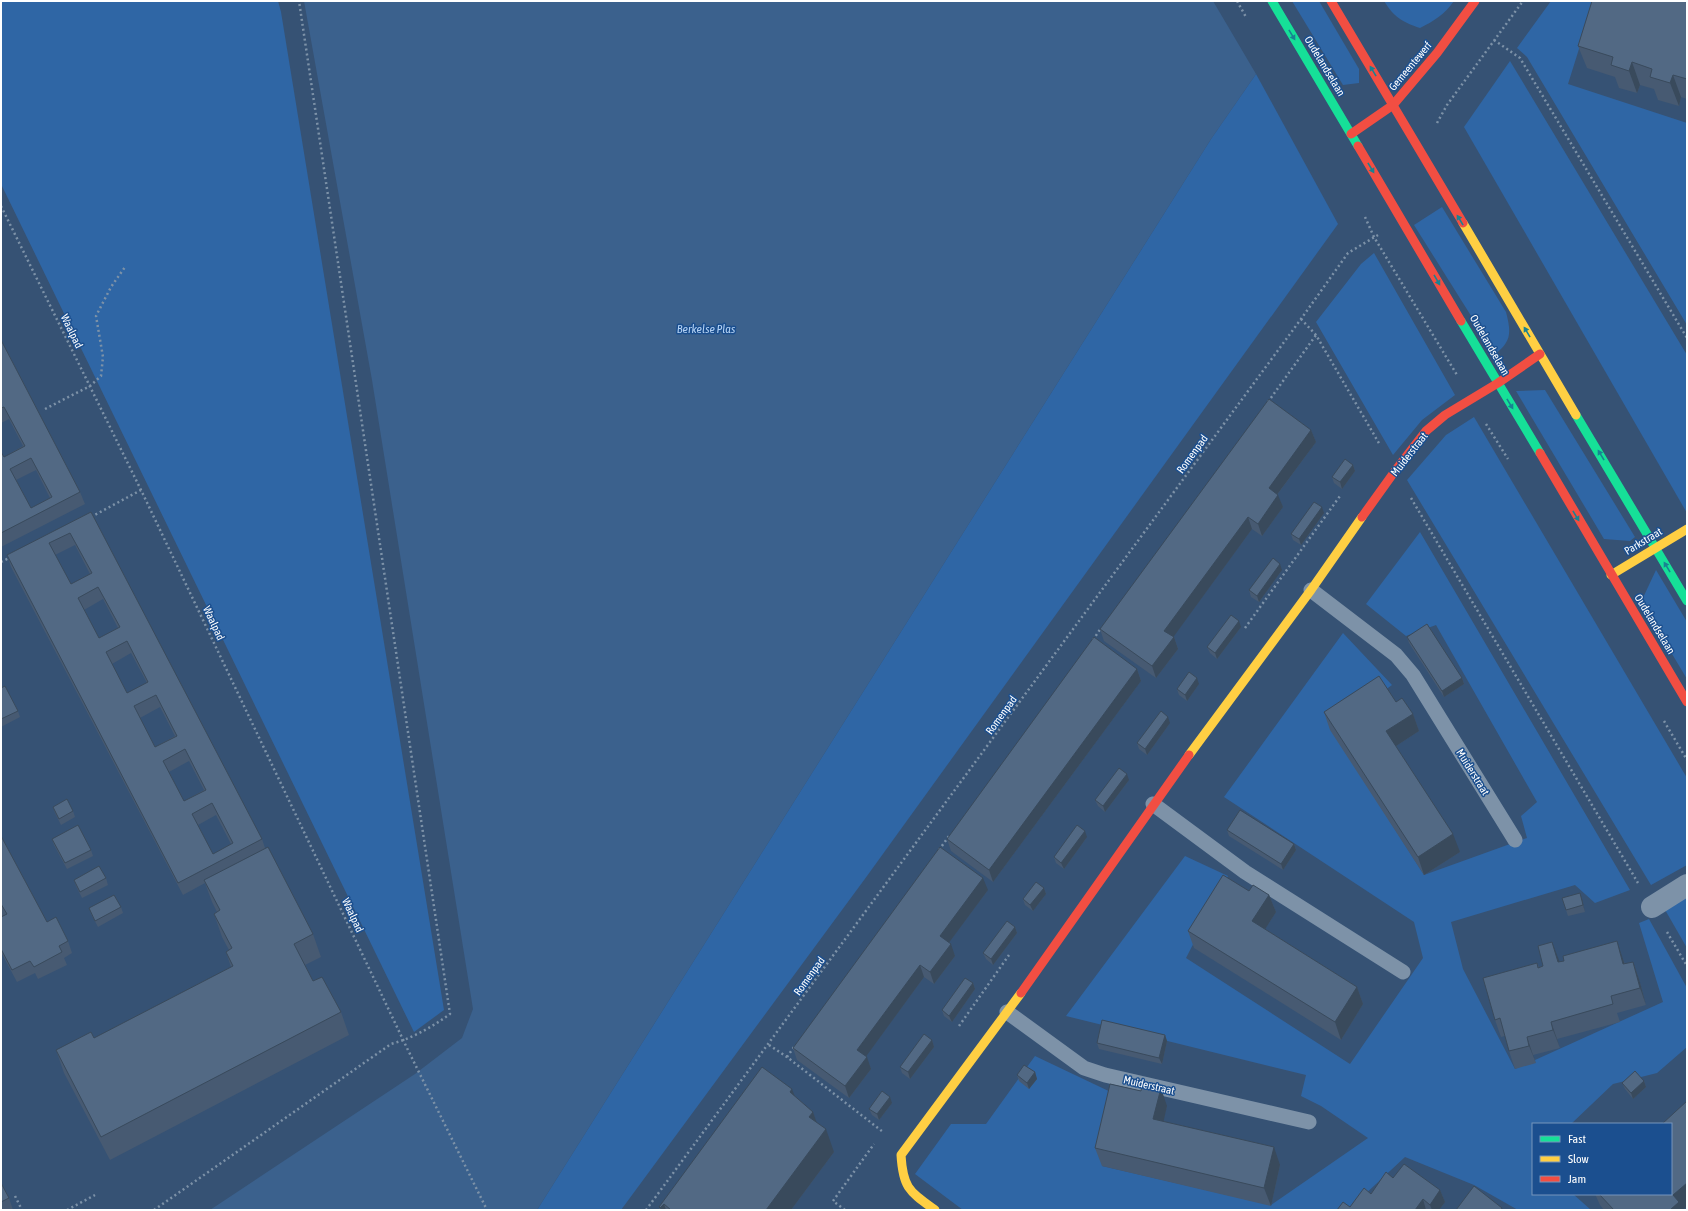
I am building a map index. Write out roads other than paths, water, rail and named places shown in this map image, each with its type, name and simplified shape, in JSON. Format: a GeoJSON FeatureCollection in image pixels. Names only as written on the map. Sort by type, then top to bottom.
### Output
{"type":"FeatureCollection","features":[{"type":"Feature","properties":{"kind":"street","name":"Oudelandselaan"},"geometry":{"type":"LineString","coordinates":[[1272,1],[1687,702]]}},
{"type":"Feature","properties":{"kind":"street"},"geometry":{"type":"LineString","coordinates":[[1331,1],[1687,601]]}},
{"type":"Feature","properties":{"kind":"street","name":"Gemeentewerf"},"geometry":{"type":"LineString","coordinates":[[1351,134],[1393,105],[1437,52],[1475,1]]}},
{"type":"Feature","properties":{"kind":"street","name":"Muiderstraat"},"geometry":{"type":"LineString","coordinates":[[935,1210],[908,1190],[901,1176],[901,1155],[1007,1012],[1153,804],[1311,590],[1395,471],[1426,431],[1445,415],[1498,383],[1540,354]]}},
{"type":"Feature","properties":{"kind":"street","name":"Parkstraat"},"geometry":{"type":"LineString","coordinates":[[1611,575],[1687,529]]}},
{"type":"Feature","properties":{"kind":"street"},"geometry":{"type":"LineString","coordinates":[[1652,907],[1687,885]]}},
{"type":"Feature","properties":{"kind":"lane","name":"Muiderstraat"},"geometry":{"type":"LineString","coordinates":[[1311,590],[1396,655],[1413,675],[1515,840]]}},
{"type":"Feature","properties":{"kind":"lane"},"geometry":{"type":"LineString","coordinates":[[1153,804],[1245,872],[1403,972]]}},
{"type":"Feature","properties":{"kind":"lane","name":"Muiderstraat"},"geometry":{"type":"LineString","coordinates":[[1007,1012],[1084,1068],[1112,1076],[1309,1122]]}},
{"type":"Feature","properties":{"kind":"water","name":"Berkelse Plas"},"geometry":{"type":"Polygon","coordinates":[[[304,1],[1213,1],[1256,74],[1211,139],[537,1210],[210,1210],[415,1074],[462,1038],[473,1009],[372,380],[304,1]]]}}]}
